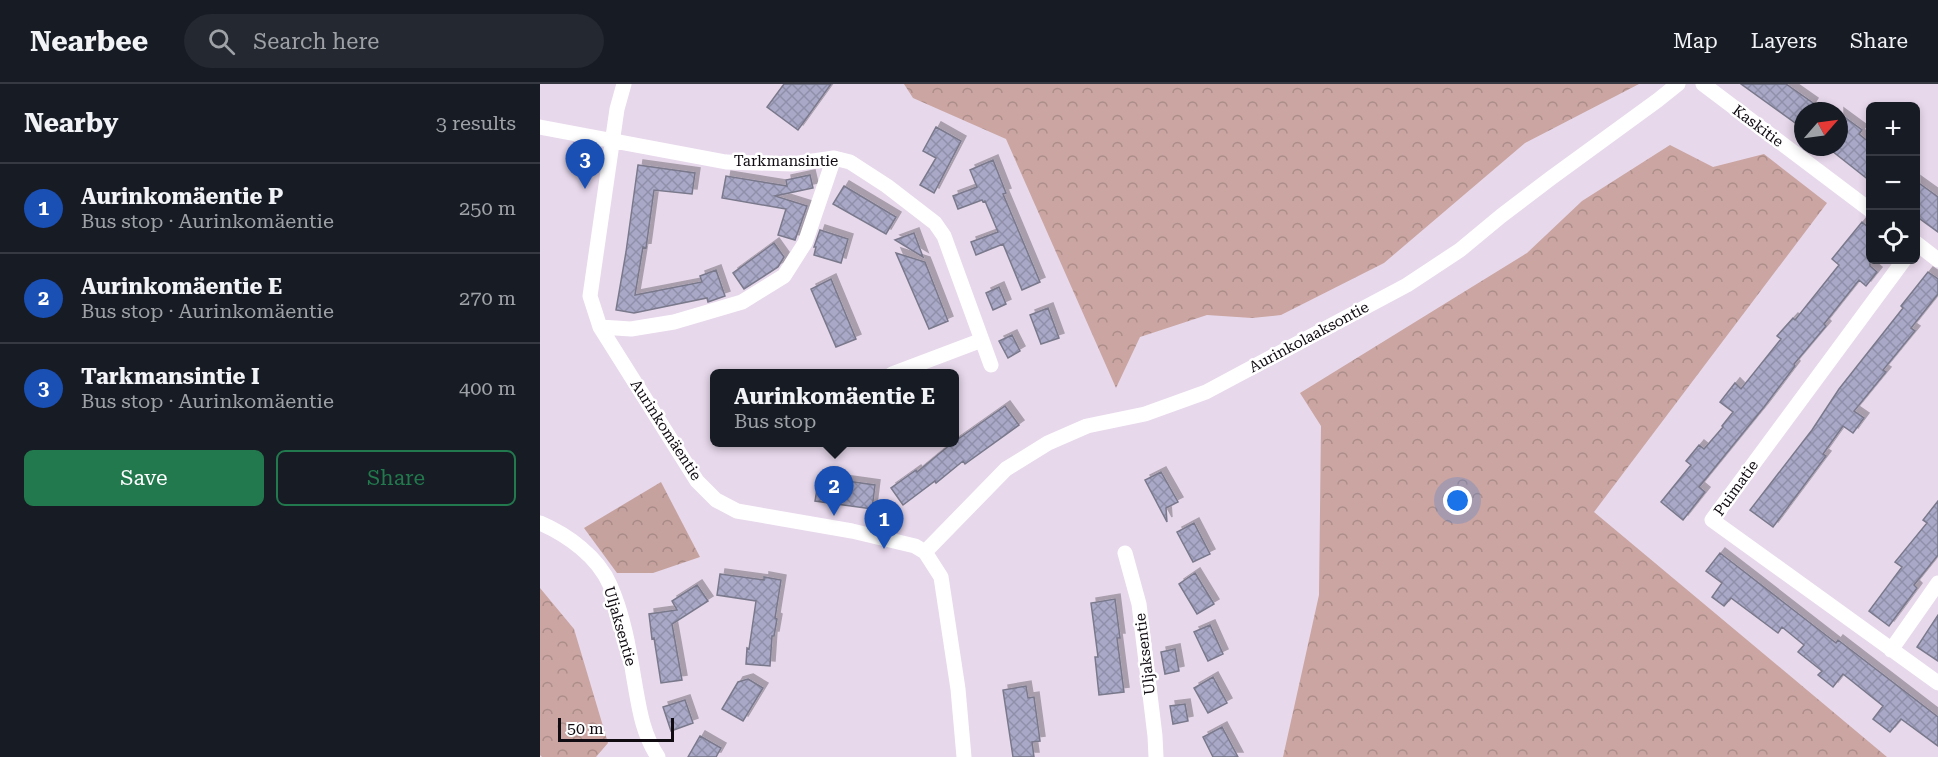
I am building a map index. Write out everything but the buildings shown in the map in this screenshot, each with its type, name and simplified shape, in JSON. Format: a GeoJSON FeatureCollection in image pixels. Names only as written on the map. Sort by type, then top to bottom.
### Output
{"type":"FeatureCollection","features":[{"type":"Feature","properties":{"kind":"street","name":"Aurinkomäentie"},"geometry":{"type":"LineString","coordinates":[[624,84],[617,109],[590,296],[600,327],[697,481],[716,501],[737,511],[852,531],[915,546],[925,552]]}},
{"type":"Feature","properties":{"kind":"street","name":"Aurinkolaaksontie"},"geometry":{"type":"LineString","coordinates":[[925,552],[1006,469],[1048,443],[1087,426],[1145,414],[1214,388],[1407,285],[1460,250],[1501,216],[1678,84]]}},
{"type":"Feature","properties":{"kind":"street","name":"Kaskitie"},"geometry":{"type":"LineString","coordinates":[[1703,84],[1866,207]]}},
{"type":"Feature","properties":{"kind":"street","name":"Tarkmansintie"},"geometry":{"type":"LineString","coordinates":[[540,127],[726,162],[792,164],[834,159],[850,162],[887,186],[935,223],[944,236],[991,365]]}},
{"type":"Feature","properties":{"kind":"street"},"geometry":{"type":"LineString","coordinates":[[600,327],[631,329],[674,322],[742,302],[784,276],[805,243],[834,159]]}},
{"type":"Feature","properties":{"kind":"street"},"geometry":{"type":"LineString","coordinates":[[1920,246],[1938,260]]}},
{"type":"Feature","properties":{"kind":"street","name":"Puimatie"},"geometry":{"type":"LineString","coordinates":[[1901,264],[1712,520],[1938,683]]}},
{"type":"Feature","properties":{"kind":"street"},"geometry":{"type":"LineString","coordinates":[[905,369],[982,340]]}},
{"type":"Feature","properties":{"kind":"street","name":"Uljaksentie"},"geometry":{"type":"LineString","coordinates":[[540,523],[578,544],[610,584],[620,614],[640,717],[649,743],[658,757]]}},
{"type":"Feature","properties":{"kind":"street"},"geometry":{"type":"LineString","coordinates":[[925,552],[941,577],[958,689],[964,757]]}},
{"type":"Feature","properties":{"kind":"street","name":"Uljaksentie"},"geometry":{"type":"LineString","coordinates":[[1125,553],[1139,604],[1156,757]]}},
{"type":"Feature","properties":{"kind":"street"},"geometry":{"type":"LineString","coordinates":[[1891,650],[1938,583]]}},
{"type":"Feature","properties":{"kind":"green space"},"geometry":{"type":"Polygon","coordinates":[[[904,84],[1639,84],[1525,143],[1384,263],[1281,315],[1252,318],[1207,315],[1140,337],[1116,388],[1006,139],[913,98],[904,84]]]}},
{"type":"Feature","properties":{"kind":"green space"},"geometry":{"type":"Polygon","coordinates":[[[1670,145],[1713,167],[1764,154],[1827,203],[1594,512],[1887,757],[1283,757],[1319,595],[1321,426],[1300,393],[1527,253],[1582,201],[1670,145]]]}},
{"type":"Feature","properties":{"kind":"green space"},"geometry":{"type":"Polygon","coordinates":[[[661,482],[700,557],[653,573],[617,573],[584,528],[661,482]]]}},
{"type":"Feature","properties":{"kind":"green space"},"geometry":{"type":"Polygon","coordinates":[[[540,588],[574,629],[608,743],[596,757],[542,757],[540,755],[540,588]]]}},
{"type":"Feature","properties":{"kind":"place","name":"Tarkmansintie I"},"geometry":{"type":"Point","coordinates":[585,189]}},
{"type":"Feature","properties":{"kind":"place","name":"Aurinkomäentie E"},"geometry":{"type":"Point","coordinates":[834,516]}},
{"type":"Feature","properties":{"kind":"place","name":"Aurinkomäentie P"},"geometry":{"type":"Point","coordinates":[884,549]}}]}
